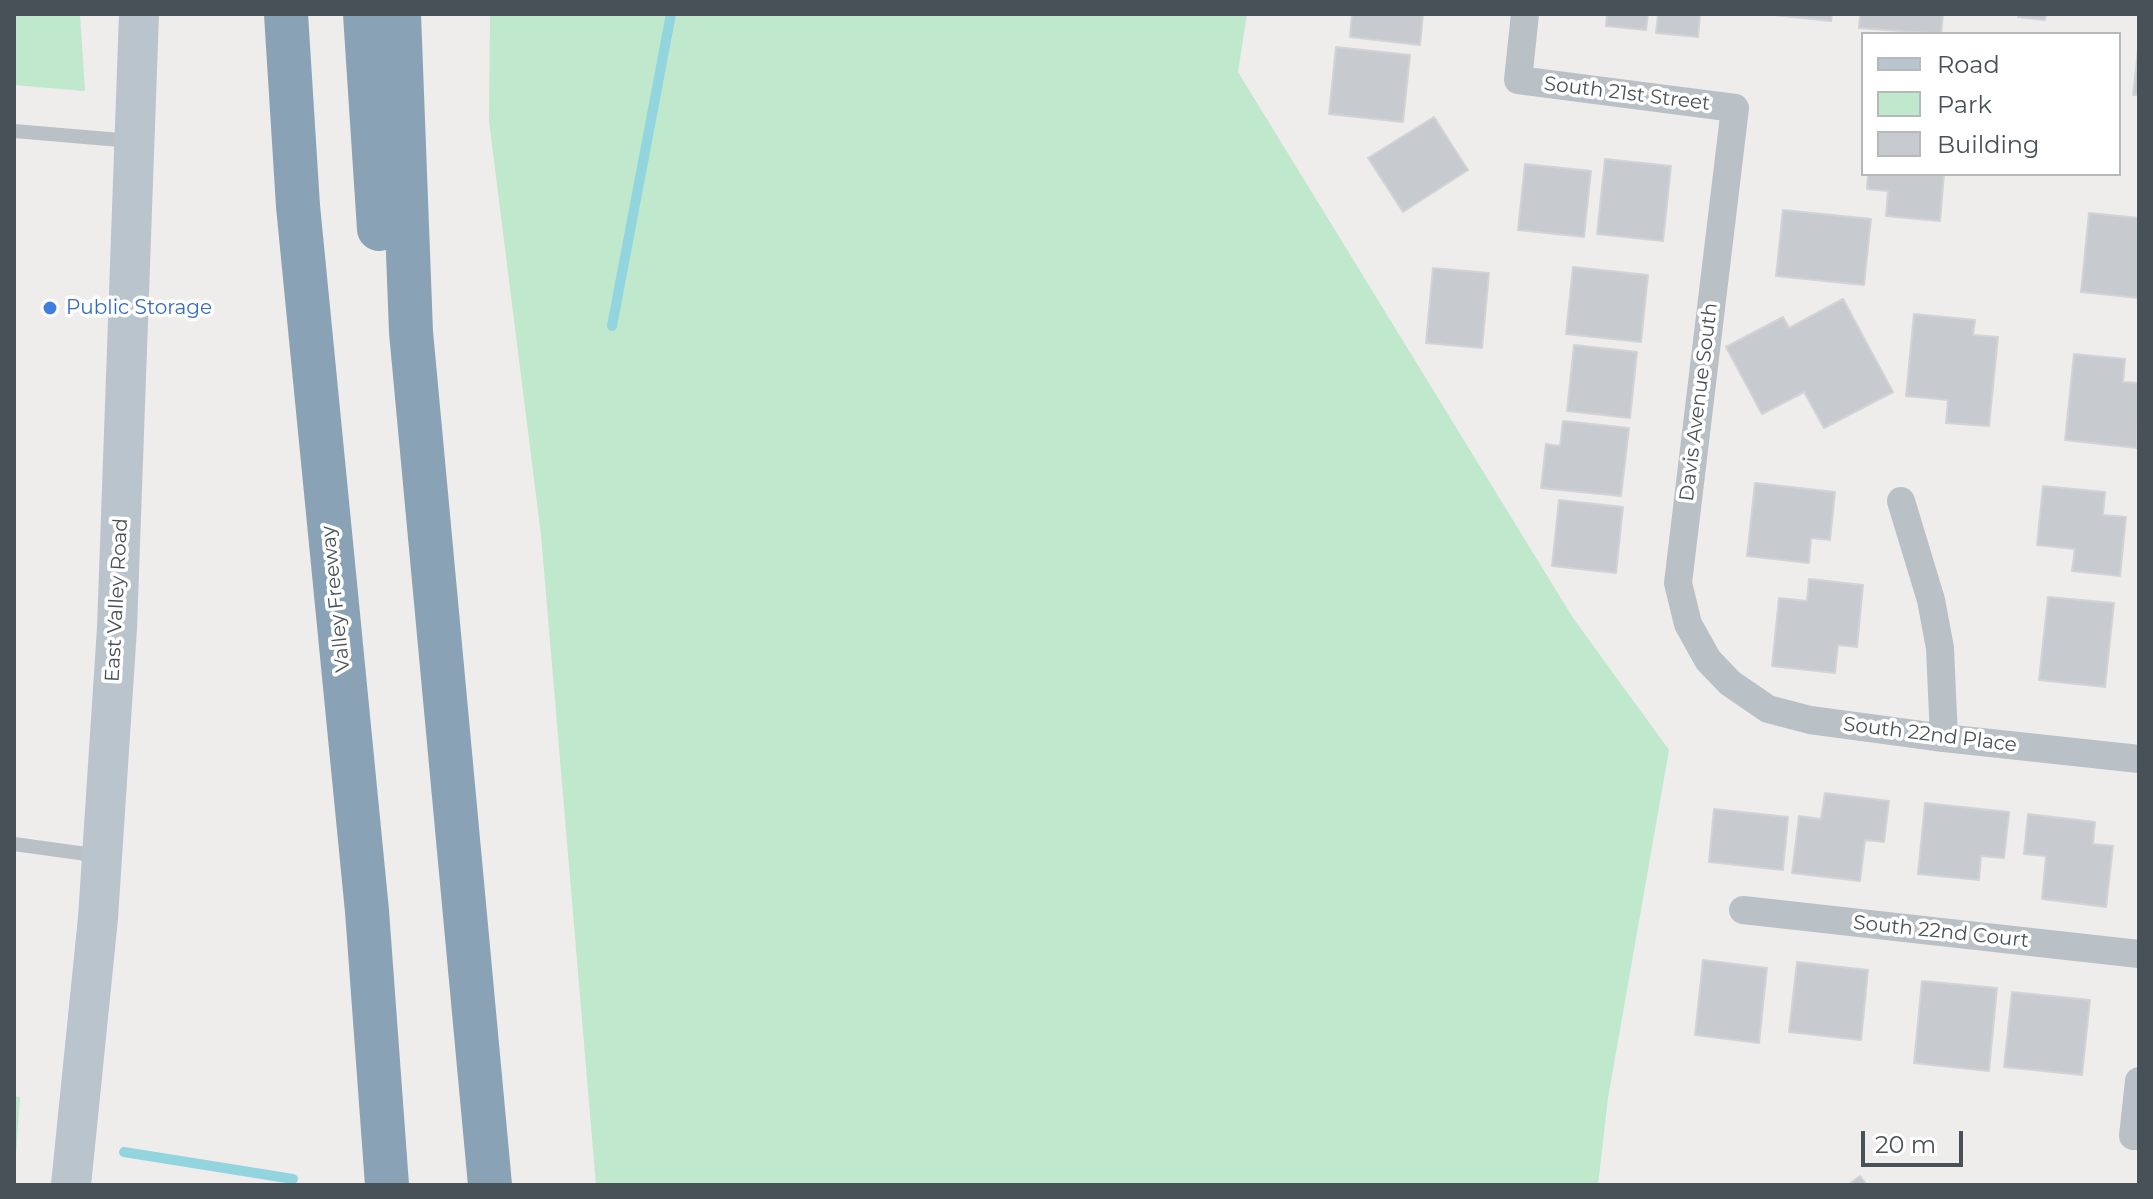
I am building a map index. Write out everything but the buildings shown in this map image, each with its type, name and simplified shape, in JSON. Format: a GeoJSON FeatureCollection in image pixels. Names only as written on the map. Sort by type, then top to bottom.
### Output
{"type":"FeatureCollection","features":[{"type":"Feature","properties":{"kind":"highway","name":"Valley Freeway"},"geometry":{"type":"LineString","coordinates":[[286,14],[298,206],[367,911],[387,1185]]}},
{"type":"Feature","properties":{"kind":"highway"},"geometry":{"type":"LineString","coordinates":[[365,14],[383,280],[411,332]]}},
{"type":"Feature","properties":{"kind":"highway"},"geometry":{"type":"LineString","coordinates":[[399,14],[411,332],[490,1185]]}},
{"type":"Feature","properties":{"kind":"street","name":"East Valley Road"},"geometry":{"type":"LineString","coordinates":[[71,1185],[98,918],[117,628],[139,14]]}},
{"type":"Feature","properties":{"kind":"street","name":"South 21st Street"},"geometry":{"type":"LineString","coordinates":[[1525,14],[1518,80],[1735,108]]}},
{"type":"Feature","properties":{"kind":"street","name":"Davis Avenue South"},"geometry":{"type":"LineString","coordinates":[[1730,683],[1708,660],[1688,624],[1678,583],[1735,108]]}},
{"type":"Feature","properties":{"kind":"street"},"geometry":{"type":"LineString","coordinates":[[1901,501],[1931,600],[1940,648],[1944,738]]}},
{"type":"Feature","properties":{"kind":"street","name":"South 22nd Place"},"geometry":{"type":"LineString","coordinates":[[1730,683],[1768,709],[1810,720],[2139,759]]}},
{"type":"Feature","properties":{"kind":"street","name":"South 22nd Court"},"geometry":{"type":"LineString","coordinates":[[1743,910],[2139,954]]}},
{"type":"Feature","properties":{"kind":"street"},"geometry":{"type":"LineString","coordinates":[[2136,1136],[2139,1081]]}},
{"type":"Feature","properties":{"kind":"lane"},"geometry":{"type":"LineString","coordinates":[[14,131],[136,141]]}},
{"type":"Feature","properties":{"kind":"lane"},"geometry":{"type":"LineString","coordinates":[[14,844],[102,856]]}},
{"type":"Feature","properties":{"kind":"green space"},"geometry":{"type":"Polygon","coordinates":[[[14,14],[80,14],[85,91],[14,85],[14,14]]]}},
{"type":"Feature","properties":{"kind":"green space"},"geometry":{"type":"Polygon","coordinates":[[[490,14],[1247,14],[1238,72],[1573,618],[1669,750],[1608,1098],[1598,1185],[596,1185],[541,535],[489,121],[490,14]]]}},
{"type":"Feature","properties":{"kind":"green space"},"geometry":{"type":"Polygon","coordinates":[[[14,1096],[20,1097],[14,1185],[14,1096]]]}},
{"type":"Feature","properties":{"kind":"waterway"},"geometry":{"type":"LineString","coordinates":[[612,326],[671,14]]}},
{"type":"Feature","properties":{"kind":"waterway"},"geometry":{"type":"LineString","coordinates":[[124,1152],[293,1179]]}},
{"type":"Feature","properties":{"kind":"place","name":"Public Storage"},"geometry":{"type":"Point","coordinates":[50,308]}}]}
